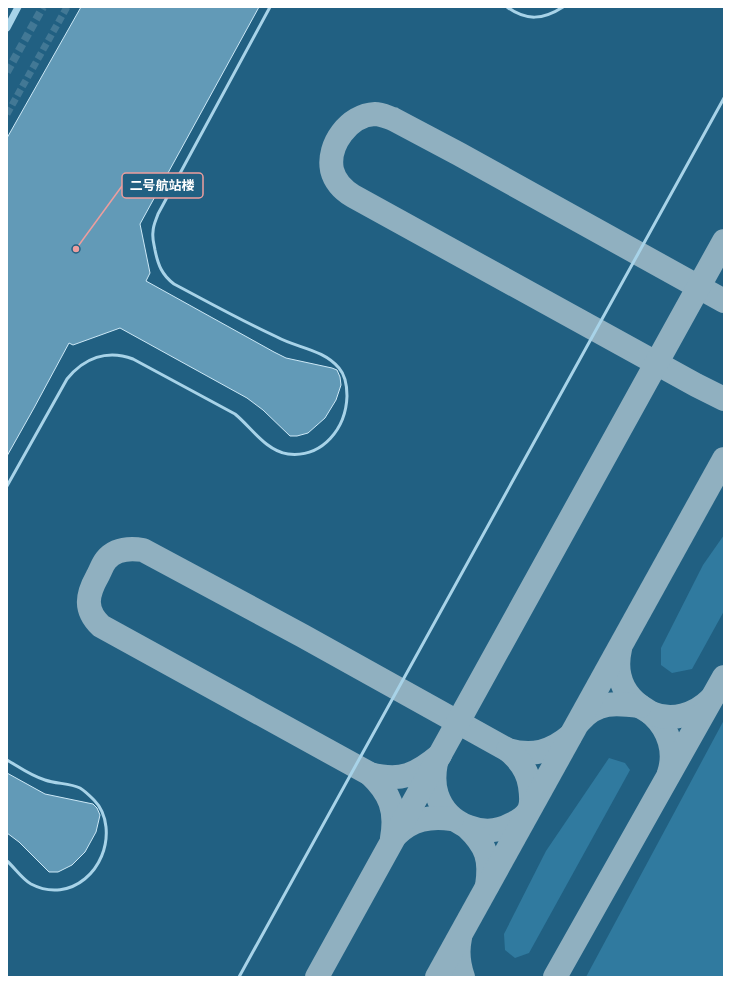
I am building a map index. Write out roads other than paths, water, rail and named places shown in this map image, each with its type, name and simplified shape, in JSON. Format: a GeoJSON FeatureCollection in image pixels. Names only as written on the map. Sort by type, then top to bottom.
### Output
{"type":"FeatureCollection","features":[{"type":"Feature","properties":{"kind":"street"},"geometry":{"type":"LineString","coordinates":[[7,28],[18,7]]}},
{"type":"Feature","properties":{"kind":"lane"},"geometry":{"type":"LineString","coordinates":[[7,486],[73,372],[84,363],[106,355],[123,355],[134,359],[235,414],[244,420],[265,442],[277,451],[287,454],[306,453],[318,448],[329,440],[338,430],[345,410],[347,388],[344,376],[338,367],[326,357],[278,338],[168,280],[160,270],[153,241],[154,225],[158,214],[270,7]]}},
{"type":"Feature","properties":{"kind":"lane"},"geometry":{"type":"LineString","coordinates":[[508,7],[516,13],[535,17],[544,16],[563,7]]}},
{"type":"Feature","properties":{"kind":"lane"},"geometry":{"type":"LineString","coordinates":[[239,977],[724,98]]}},
{"type":"Feature","properties":{"kind":"lane"},"geometry":{"type":"LineString","coordinates":[[7,760],[44,780],[80,788],[100,806],[105,820],[106,832],[105,846],[100,860],[94,870],[83,881],[67,889],[54,890],[30,884],[7,861]]}},
{"type":"Feature","properties":{"kind":"tunnel"},"geometry":{"type":"LineString","coordinates":[[7,72],[43,7]]}},
{"type":"Feature","properties":{"kind":"tunnel"},"geometry":{"type":"LineString","coordinates":[[7,114],[67,7]]}},
{"type":"Feature","properties":{"kind":"place","name":"二号航站楼"},"geometry":{"type":"Point","coordinates":[76,249]}}]}
